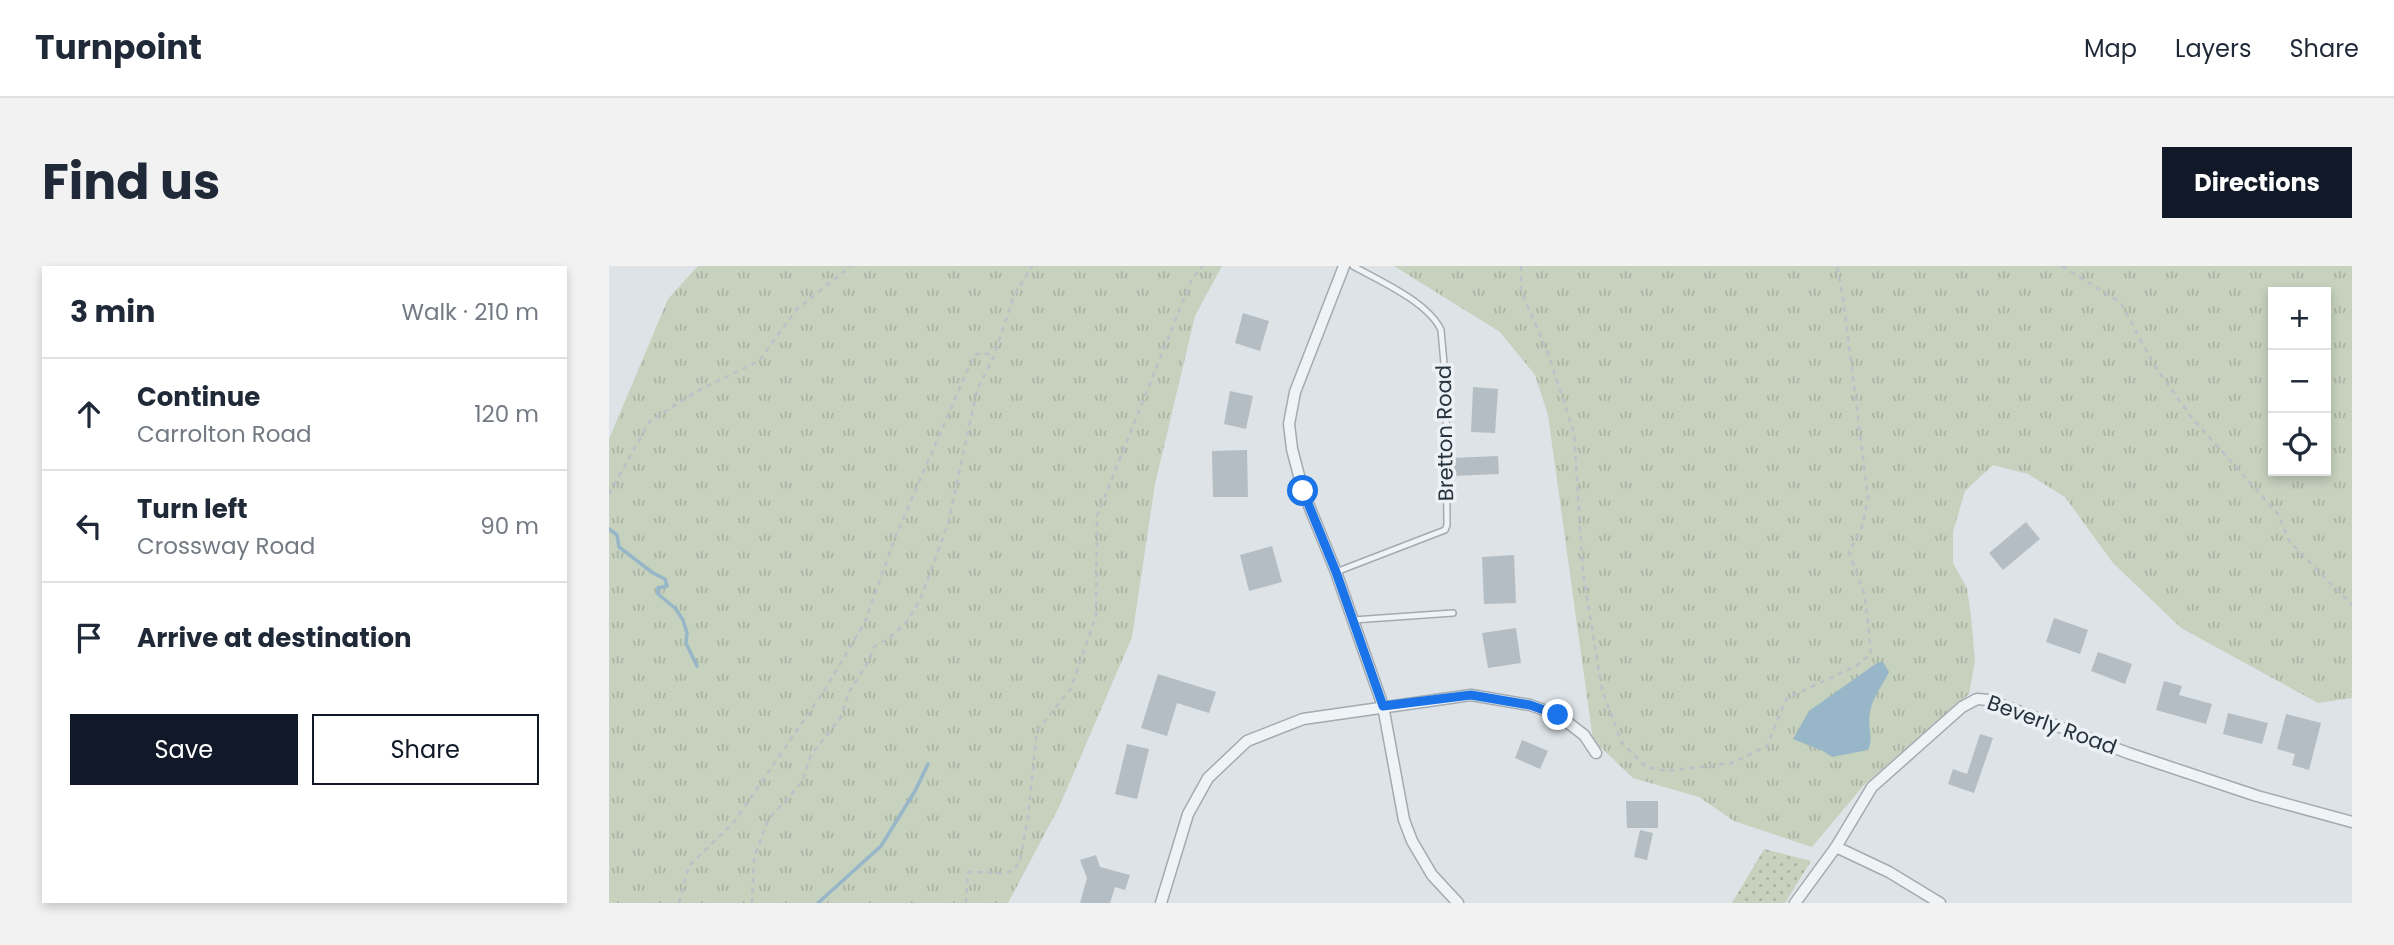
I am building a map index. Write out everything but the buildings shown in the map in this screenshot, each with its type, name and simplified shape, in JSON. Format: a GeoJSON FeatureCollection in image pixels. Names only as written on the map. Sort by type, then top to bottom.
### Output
{"type":"FeatureCollection","features":[{"type":"Feature","properties":{"kind":"street"},"geometry":{"type":"LineString","coordinates":[[1343,266],[1295,392],[1289,425],[1292,449],[1303,491],[1336,572],[1383,706],[1405,820],[1412,841],[1432,875],[1458,903]]}},
{"type":"Feature","properties":{"kind":"street"},"geometry":{"type":"LineString","coordinates":[[1161,903],[1188,814],[1208,778],[1247,741],[1303,719],[1471,695],[1530,705],[1558,715],[1584,735],[1596,753]]}},
{"type":"Feature","properties":{"kind":"street","name":"Beverly Road"},"geometry":{"type":"LineString","coordinates":[[1795,903],[1836,847],[1872,787],[1962,707],[1983,699],[2128,753],[2244,792],[2352,821]]}},
{"type":"Feature","properties":{"kind":"street"},"geometry":{"type":"LineString","coordinates":[[1836,847],[1889,872],[1940,903]]}},
{"type":"Feature","properties":{"kind":"lane","name":"Bretton Road"},"geometry":{"type":"LineString","coordinates":[[1336,572],[1445,530],[1447,525],[1446,386],[1441,330],[1438,323],[1422,308],[1353,266]]}},
{"type":"Feature","properties":{"kind":"lane"},"geometry":{"type":"LineString","coordinates":[[1353,620],[1453,613]]}},
{"type":"Feature","properties":{"kind":"path"},"geometry":{"type":"LineString","coordinates":[[609,494],[650,421],[697,391],[759,361],[796,310],[851,266]]}},
{"type":"Feature","properties":{"kind":"path"},"geometry":{"type":"LineString","coordinates":[[752,903],[754,858],[768,820],[802,782],[811,755],[841,717],[849,692],[869,661],[874,647],[907,622],[920,600],[948,524],[977,390],[994,356],[1014,296],[1032,266]]}},
{"type":"Feature","properties":{"kind":"path"},"geometry":{"type":"LineString","coordinates":[[966,903],[968,873],[1006,873],[1014,870],[1020,861],[1037,731],[1071,688],[1096,616],[1097,516],[1191,281],[1202,266]]}},
{"type":"Feature","properties":{"kind":"path"},"geometry":{"type":"LineString","coordinates":[[1521,266],[1521,291],[1548,353],[1574,433],[1583,573],[1602,690],[1622,743],[1646,767],[1666,771],[1732,763],[1767,746],[1786,699],[1856,666],[1871,654],[1865,596],[1849,552],[1862,527],[1868,497],[1837,266]]}},
{"type":"Feature","properties":{"kind":"path"},"geometry":{"type":"LineString","coordinates":[[2062,266],[2121,303],[2154,365],[2192,418],[2278,514],[2289,541],[2352,605]]}},
{"type":"Feature","properties":{"kind":"path"},"geometry":{"type":"LineString","coordinates":[[679,903],[689,866],[734,822],[824,691],[865,622],[896,535],[974,355],[984,353],[994,356]]}},
{"type":"Feature","properties":{"kind":"green space"},"geometry":{"type":"Polygon","coordinates":[[[698,266],[1222,266],[1195,316],[1155,484],[1132,637],[1060,805],[1008,903],[609,903],[609,439],[668,299],[698,266]]]}},
{"type":"Feature","properties":{"kind":"green space"},"geometry":{"type":"Polygon","coordinates":[[[1394,266],[2352,266],[2352,698],[2318,703],[2181,628],[2113,563],[2065,497],[2028,474],[1993,465],[1965,491],[1953,532],[1953,563],[1967,588],[1971,616],[1975,661],[1969,694],[1864,785],[1812,847],[1734,821],[1699,797],[1633,778],[1593,740],[1548,415],[1535,375],[1500,332],[1394,266]]]}},
{"type":"Feature","properties":{"kind":"green space"},"geometry":{"type":"Polygon","coordinates":[[[1764,849],[1811,861],[1785,903],[1732,903],[1764,849]]]}},
{"type":"Feature","properties":{"kind":"water"},"geometry":{"type":"Polygon","coordinates":[[[1883,662],[1889,672],[1871,707],[1868,750],[1832,757],[1793,739],[1809,711],[1877,663],[1883,662]]]}},
{"type":"Feature","properties":{"kind":"waterway"},"geometry":{"type":"LineString","coordinates":[[609,529],[617,535],[619,547],[665,579],[667,586],[658,588],[658,594],[675,608],[683,620],[687,633],[686,643],[697,666]]}},
{"type":"Feature","properties":{"kind":"waterway"},"geometry":{"type":"LineString","coordinates":[[818,903],[881,846],[915,791],[928,764]]}},
{"type":"Feature","properties":{"kind":"route"},"geometry":{"type":"LineString","coordinates":[[1303,491],[1336,572],[1383,706],[1471,695],[1530,705],[1558,715]]}}]}
